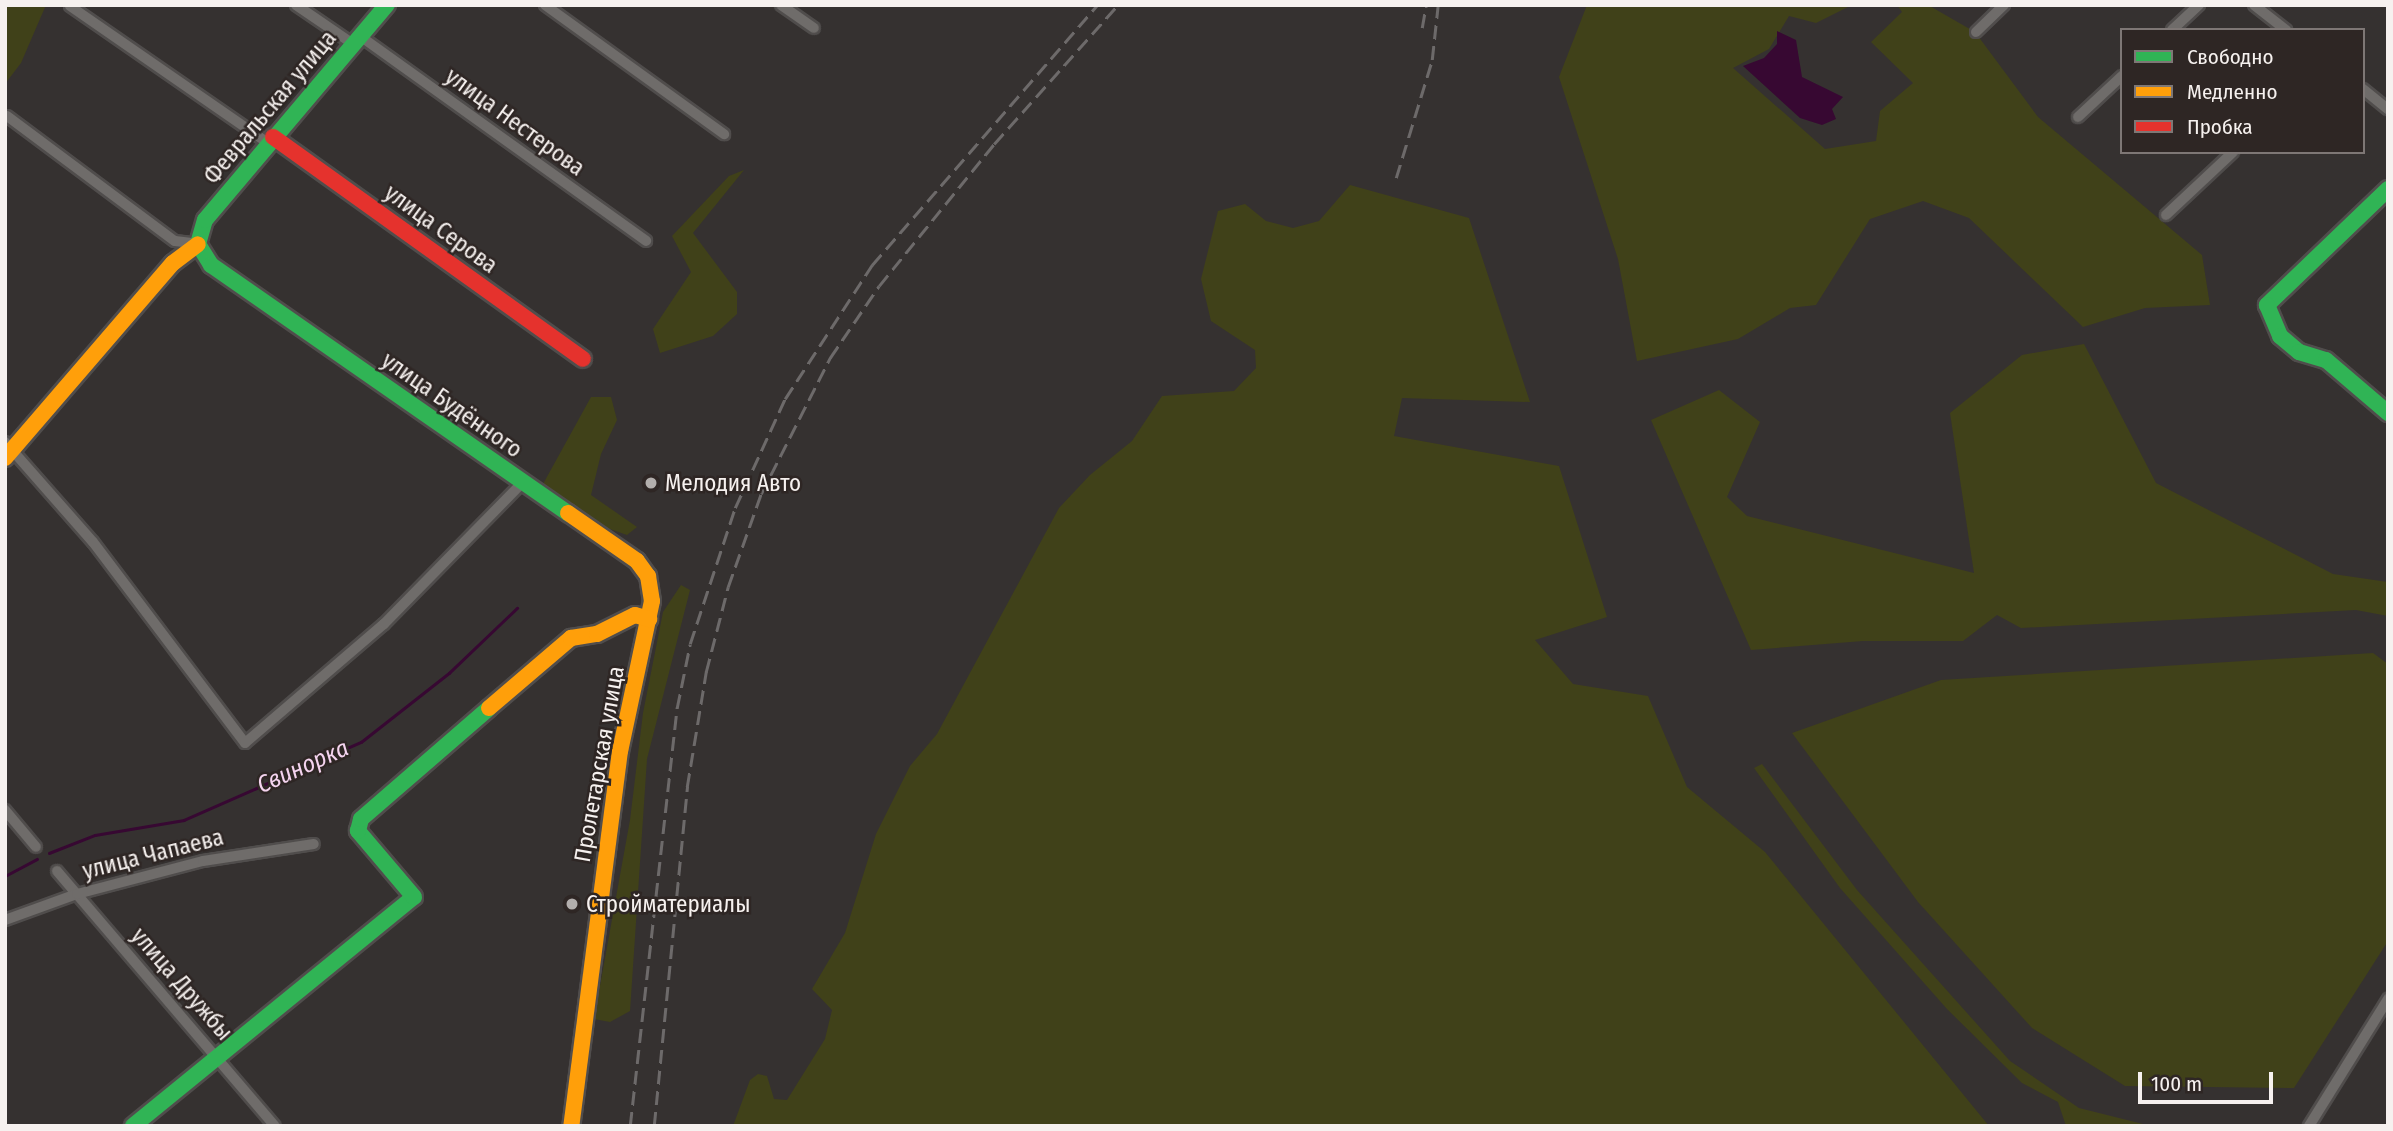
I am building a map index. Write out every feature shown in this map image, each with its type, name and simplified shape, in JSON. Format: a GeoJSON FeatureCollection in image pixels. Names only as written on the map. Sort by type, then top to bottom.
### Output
{"type":"FeatureCollection","features":[{"type":"Feature","properties":{"kind":"street","name":"улица Нестерова"},"geometry":{"type":"LineString","coordinates":[[296,5],[356,40],[646,242]]}},
{"type":"Feature","properties":{"kind":"street","name":"Февральская улица"},"geometry":{"type":"LineString","coordinates":[[198,244],[205,219],[387,5]]}},
{"type":"Feature","properties":{"kind":"street"},"geometry":{"type":"LineString","coordinates":[[545,5],[724,134]]}},
{"type":"Feature","properties":{"kind":"street"},"geometry":{"type":"LineString","coordinates":[[781,5],[814,28]]}},
{"type":"Feature","properties":{"kind":"street"},"geometry":{"type":"LineString","coordinates":[[1976,32],[2004,5]]}},
{"type":"Feature","properties":{"kind":"street"},"geometry":{"type":"LineString","coordinates":[[2174,28],[2199,5]]}},
{"type":"Feature","properties":{"kind":"street"},"geometry":{"type":"LineString","coordinates":[[2254,5],[2283,28]]}},
{"type":"Feature","properties":{"kind":"street","name":"улица Серова"},"geometry":{"type":"LineString","coordinates":[[70,6],[271,140],[583,359]]}},
{"type":"Feature","properties":{"kind":"street"},"geometry":{"type":"LineString","coordinates":[[2078,117],[2120,78]]}},
{"type":"Feature","properties":{"kind":"street"},"geometry":{"type":"LineString","coordinates":[[2365,91],[2388,109]]}},
{"type":"Feature","properties":{"kind":"street"},"geometry":{"type":"LineString","coordinates":[[7,116],[175,241],[198,244]]}},
{"type":"Feature","properties":{"kind":"street"},"geometry":{"type":"LineString","coordinates":[[2166,215],[2232,154]]}},
{"type":"Feature","properties":{"kind":"street"},"geometry":{"type":"LineString","coordinates":[[2388,189],[2267,305],[2280,336],[2299,352],[2326,360],[2388,414]]}},
{"type":"Feature","properties":{"kind":"street"},"geometry":{"type":"LineString","coordinates":[[198,244],[173,263],[7,450],[93,542],[245,743],[384,624],[523,482]]}},
{"type":"Feature","properties":{"kind":"street","name":"улица Будённого"},"geometry":{"type":"LineString","coordinates":[[198,244],[211,265],[645,569],[652,589],[649,618]]}},
{"type":"Feature","properties":{"kind":"street"},"geometry":{"type":"LineString","coordinates":[[133,1126],[414,897],[358,831],[361,819],[571,638],[597,634],[635,615],[649,618]]}},
{"type":"Feature","properties":{"kind":"street","name":"Пролетарская улица"},"geometry":{"type":"LineString","coordinates":[[571,1126],[619,758],[649,618]]}},
{"type":"Feature","properties":{"kind":"street"},"geometry":{"type":"LineString","coordinates":[[5,810],[36,846]]}},
{"type":"Feature","properties":{"kind":"street","name":"улица Чапаева"},"geometry":{"type":"LineString","coordinates":[[5,920],[76,894],[203,861],[314,844]]}},
{"type":"Feature","properties":{"kind":"street","name":"улица Дружбы"},"geometry":{"type":"LineString","coordinates":[[57,871],[275,1126]]}},
{"type":"Feature","properties":{"kind":"street"},"geometry":{"type":"LineString","coordinates":[[2309,1126],[2388,999]]}},
{"type":"Feature","properties":{"kind":"shaded area"},"geometry":{"type":"Polygon","coordinates":[[[5,5],[46,5],[21,63],[5,84],[5,5]]]}},
{"type":"Feature","properties":{"kind":"shaded area"},"geometry":{"type":"Polygon","coordinates":[[[1587,5],[1852,5],[1816,23],[1789,16],[1769,49],[1733,68],[1825,149],[1876,141],[1880,111],[1913,83],[1871,42],[1902,12],[1897,5],[1928,5],[1975,32],[2038,117],[2202,255],[2210,305],[2145,308],[2083,327],[1969,218],[1923,201],[1870,219],[1816,305],[1790,308],[1738,339],[1637,361],[1618,259],[1559,77],[1587,5]]]}},
{"type":"Feature","properties":{"kind":"shaded area"},"geometry":{"type":"Polygon","coordinates":[[[1777,31],[1796,40],[1802,77],[1843,97],[1832,109],[1836,119],[1822,125],[1800,118],[1743,66],[1764,58],[1777,44],[1777,31]]]}},
{"type":"Feature","properties":{"kind":"shaded area"},"geometry":{"type":"Polygon","coordinates":[[[744,170],[693,233],[737,292],[737,314],[713,336],[660,353],[653,329],[691,272],[672,236],[729,176],[744,170]]]}},
{"type":"Feature","properties":{"kind":"shaded area"},"geometry":{"type":"Polygon","coordinates":[[[1350,185],[1469,218],[1530,402],[1402,398],[1394,436],[1559,466],[1607,617],[1535,640],[1573,684],[1648,696],[1687,787],[1765,852],[1989,1126],[733,1126],[750,1080],[758,1074],[767,1076],[774,1099],[787,1100],[825,1039],[832,1010],[812,989],[845,933],[876,834],[910,766],[937,734],[1059,508],[1090,475],[1132,441],[1162,396],[1234,391],[1256,368],[1255,350],[1211,321],[1201,279],[1218,211],[1245,204],[1266,221],[1293,228],[1319,221],[1350,185]]]}},
{"type":"Feature","properties":{"kind":"shaded area"},"geometry":{"type":"Polygon","coordinates":[[[2084,344],[2156,483],[2333,574],[2388,582],[2388,616],[2356,610],[2021,628],[1997,615],[1963,641],[1863,641],[1751,650],[1651,420],[1719,390],[1760,422],[1727,497],[1747,516],[1974,573],[1950,413],[2022,355],[2084,344]]]}},
{"type":"Feature","properties":{"kind":"shaded area"},"geometry":{"type":"Polygon","coordinates":[[[591,397],[611,397],[617,420],[601,454],[591,495],[637,527],[627,535],[590,522],[543,484],[591,397]]]}},
{"type":"Feature","properties":{"kind":"shaded area"},"geometry":{"type":"Polygon","coordinates":[[[681,585],[690,590],[647,759],[630,1011],[610,1022],[594,1019],[630,820],[643,713],[663,612],[681,585]]]}},
{"type":"Feature","properties":{"kind":"shaded area"},"geometry":{"type":"Polygon","coordinates":[[[2373,653],[2388,664],[2388,941],[2294,1088],[2125,1086],[2032,1028],[1918,902],[1792,733],[1941,680],[2373,653]]]}},
{"type":"Feature","properties":{"kind":"shaded area"},"geometry":{"type":"Polygon","coordinates":[[[1762,764],[1857,890],[2010,1061],[2079,1108],[2151,1126],[2066,1126],[2058,1102],[2022,1083],[1947,1009],[1840,888],[1754,768],[1762,764]]]}},
{"type":"Feature","properties":{"kind":"waterway","name":"Свинорка"},"geometry":{"type":"LineString","coordinates":[[49,853],[95,835],[184,820],[361,742],[449,673],[517,608]]}},
{"type":"Feature","properties":{"kind":"waterway"},"geometry":{"type":"LineString","coordinates":[[5,876],[37,859]]}},
{"type":"Feature","properties":{"kind":"railway"},"geometry":{"type":"LineString","coordinates":[[630,1126],[677,708],[690,644],[735,508],[785,399],[872,265],[1097,5]]}},
{"type":"Feature","properties":{"kind":"railway"},"geometry":{"type":"LineString","coordinates":[[654,1126],[687,787],[706,672],[728,587],[761,494],[830,358],[879,286],[994,144],[1118,5]]}},
{"type":"Feature","properties":{"kind":"railway"},"geometry":{"type":"LineString","coordinates":[[1422,28],[1426,5]]}},
{"type":"Feature","properties":{"kind":"railway"},"geometry":{"type":"LineString","coordinates":[[1396,178],[1432,60],[1438,5]]}},
{"type":"Feature","properties":{"kind":"traffic: fast"},"geometry":{"type":"LineString","coordinates":[[198,244],[205,220],[387,5]]}},
{"type":"Feature","properties":{"kind":"traffic: fast"},"geometry":{"type":"LineString","coordinates":[[2388,189],[2267,305],[2280,336],[2299,352],[2326,360],[2388,413]]}},
{"type":"Feature","properties":{"kind":"traffic: fast"},"geometry":{"type":"LineString","coordinates":[[198,244],[211,265],[568,513]]}},
{"type":"Feature","properties":{"kind":"traffic: fast"},"geometry":{"type":"LineString","coordinates":[[133,1126],[414,897],[358,831],[361,819],[489,708]]}},
{"type":"Feature","properties":{"kind":"traffic: slow"},"geometry":{"type":"LineString","coordinates":[[5,458],[173,263],[198,244]]}},
{"type":"Feature","properties":{"kind":"traffic: slow"},"geometry":{"type":"LineString","coordinates":[[568,513],[637,561],[648,576],[652,601],[620,751],[571,1126]]}},
{"type":"Feature","properties":{"kind":"traffic: slow"},"geometry":{"type":"LineString","coordinates":[[489,708],[571,638],[597,634],[635,615],[649,619]]}},
{"type":"Feature","properties":{"kind":"traffic: jam"},"geometry":{"type":"LineString","coordinates":[[273,137],[583,359]]}},
{"type":"Feature","properties":{"kind":"place","name":"Мелодия Авто"},"geometry":{"type":"Point","coordinates":[651,483]}},
{"type":"Feature","properties":{"kind":"place","name":"Стройматериалы"},"geometry":{"type":"Point","coordinates":[572,904]}}]}
